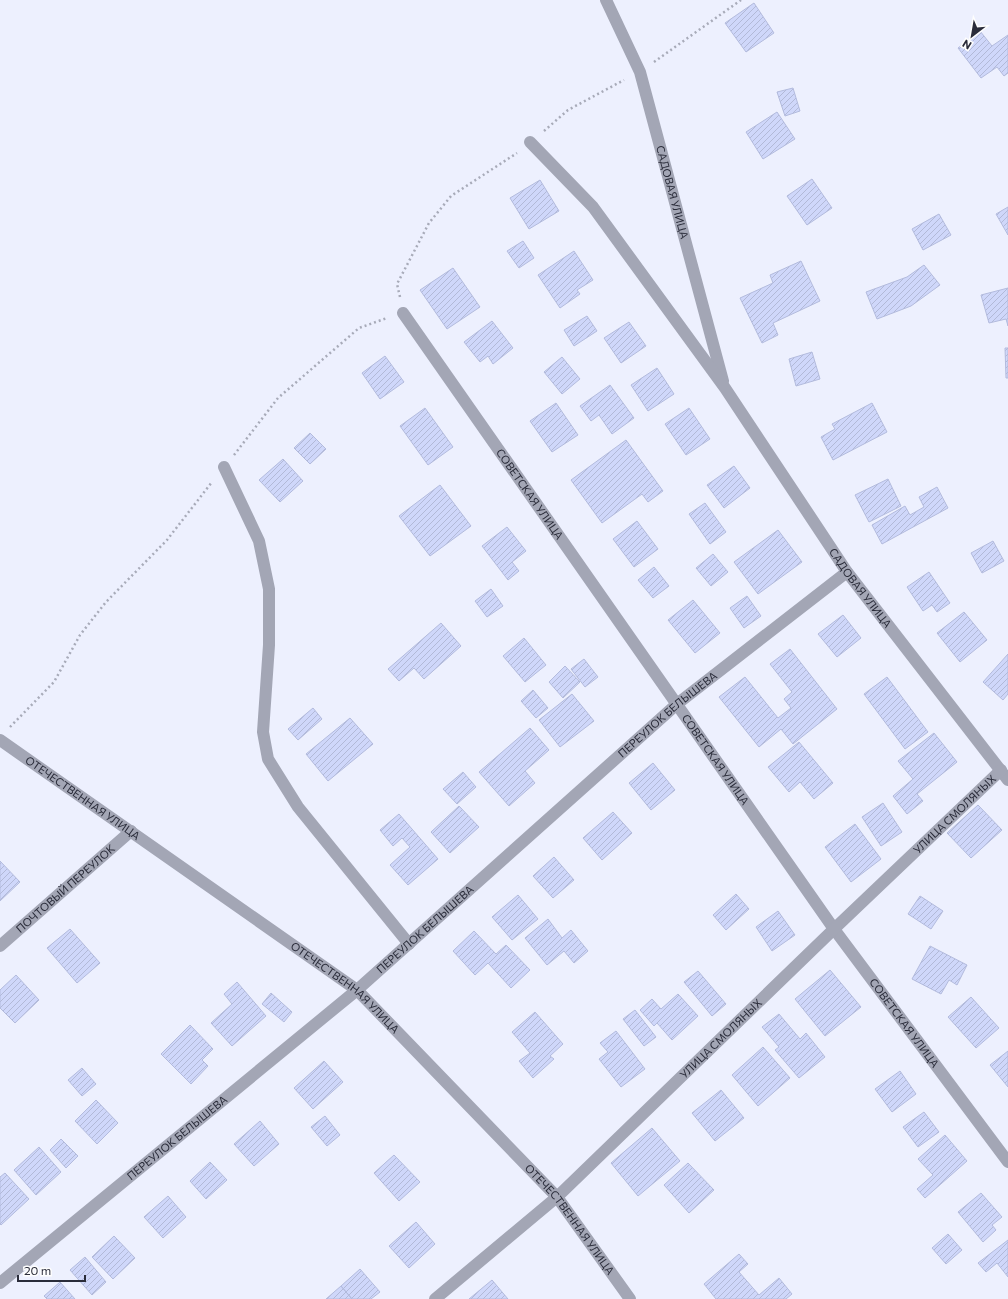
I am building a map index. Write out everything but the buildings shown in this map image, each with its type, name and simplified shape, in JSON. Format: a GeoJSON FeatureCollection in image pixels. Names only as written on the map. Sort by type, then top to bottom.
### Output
{"type":"FeatureCollection","features":[{"type":"Feature","properties":{"kind":"street","name":"САДОВАЯ УЛИЦА"},"geometry":{"type":"LineString","coordinates":[[606,0],[640,72],[725,388]]}},
{"type":"Feature","properties":{"kind":"street","name":"САДОВАЯ УЛИЦА"},"geometry":{"type":"LineString","coordinates":[[530,142],[593,207],[725,388],[847,572],[1004,775]]}},
{"type":"Feature","properties":{"kind":"street","name":"СОВЕТСКАЯ УЛИЦА"},"geometry":{"type":"LineString","coordinates":[[403,313],[834,929],[1008,1162]]}},
{"type":"Feature","properties":{"kind":"street"},"geometry":{"type":"LineString","coordinates":[[224,466],[259,541],[269,589],[269,645],[263,732],[268,759],[298,807],[409,944]]}},
{"type":"Feature","properties":{"kind":"street","name":"ПЕРЕУЛОК БЕЛЫШЕВА"},"geometry":{"type":"LineString","coordinates":[[0,1283],[357,990],[678,704],[847,572]]}},
{"type":"Feature","properties":{"kind":"street","name":"ОТЕЧЕСТВЕННАЯ УЛИЦА"},"geometry":{"type":"LineString","coordinates":[[3,736],[131,831],[357,990],[557,1198],[630,1299]]}},
{"type":"Feature","properties":{"kind":"street","name":"УЛИЦА СМОЛЯНЫХ"},"geometry":{"type":"LineString","coordinates":[[435,1299],[557,1198],[834,929],[1004,775]]}},
{"type":"Feature","properties":{"kind":"street","name":"ПОЧТОВЫЙ ПЕРЕУЛОК"},"geometry":{"type":"LineString","coordinates":[[0,946],[131,831]]}},
{"type":"Feature","properties":{"kind":"path"},"geometry":{"type":"LineString","coordinates":[[3,736],[54,682],[80,635],[97,613],[167,540],[278,398],[359,328],[403,313],[397,284],[429,223],[451,196],[518,153],[568,110],[640,72],[741,0]]}}]}
